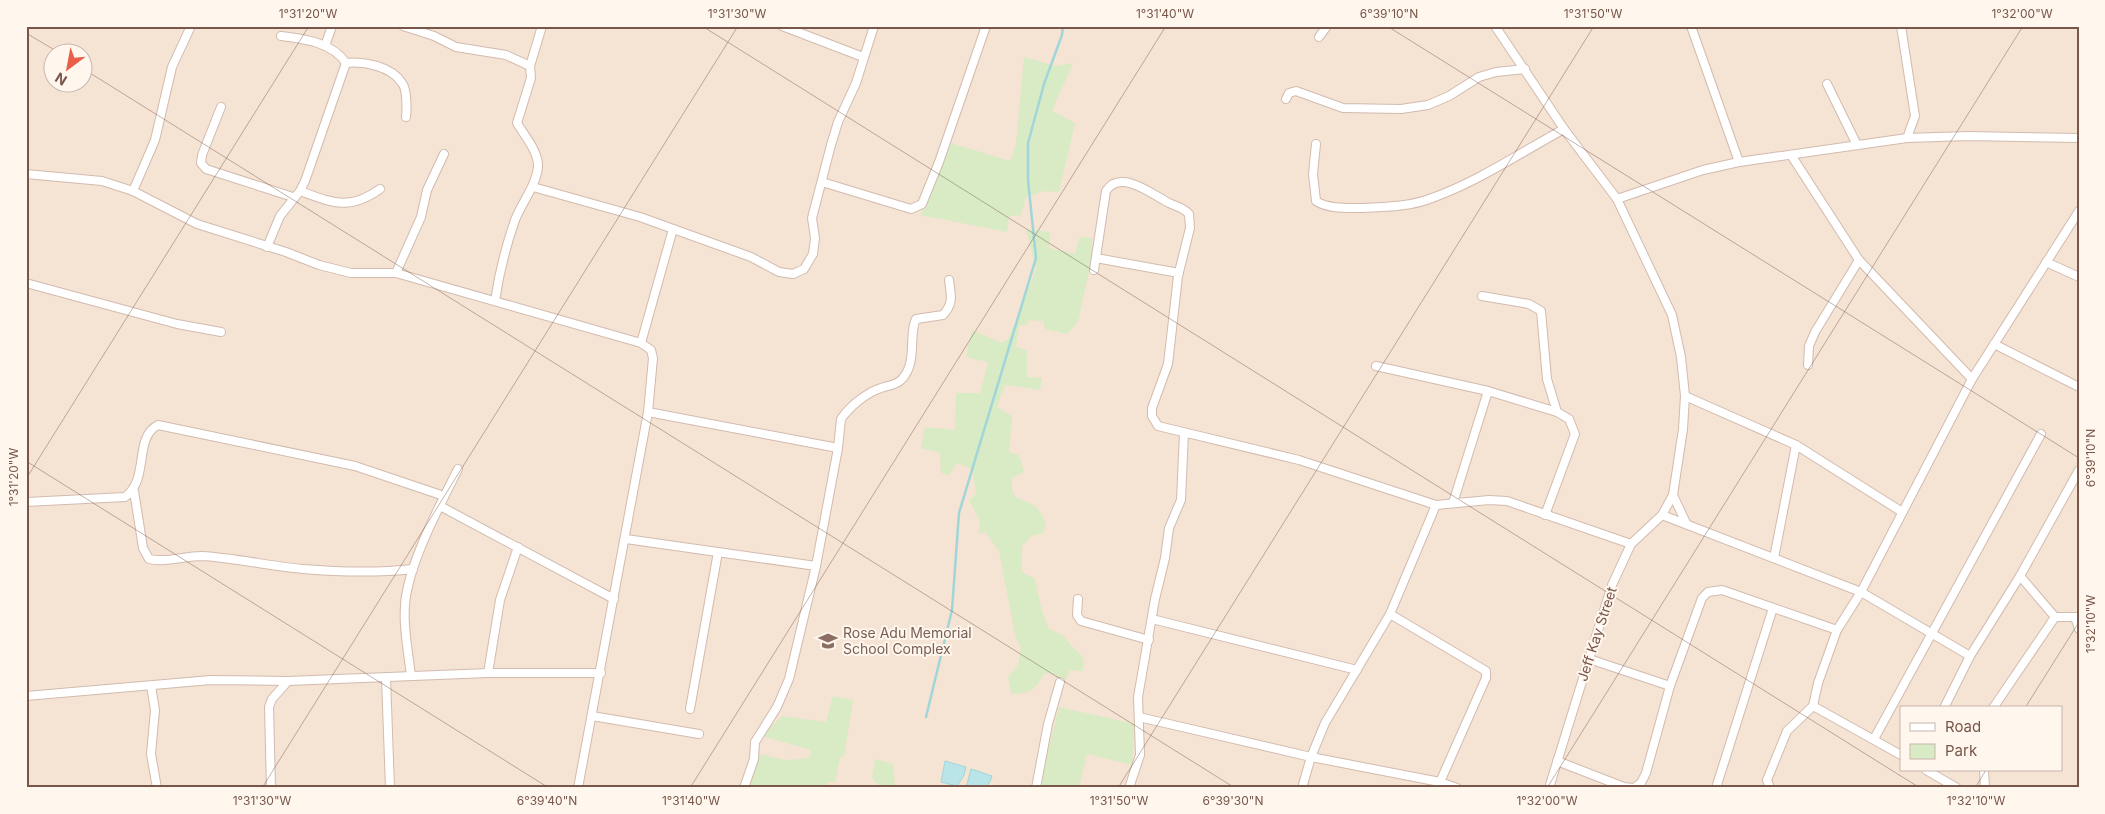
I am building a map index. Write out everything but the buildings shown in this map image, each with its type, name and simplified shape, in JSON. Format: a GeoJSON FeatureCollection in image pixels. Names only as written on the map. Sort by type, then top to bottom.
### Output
{"type":"FeatureCollection","features":[{"type":"Feature","properties":{"kind":"street"},"geometry":{"type":"LineString","coordinates":[[133,191],[155,140],[172,67],[191,26]]}},
{"type":"Feature","properties":{"kind":"street"},"geometry":{"type":"LineString","coordinates":[[325,46],[332,26]]}},
{"type":"Feature","properties":{"kind":"street"},"geometry":{"type":"LineString","coordinates":[[403,26],[434,36],[456,47],[506,55],[530,66]]}},
{"type":"Feature","properties":{"kind":"street"},"geometry":{"type":"LineString","coordinates":[[495,301],[499,274],[515,220],[523,201],[533,187],[538,167],[536,156],[517,123],[530,78],[530,66],[542,26]]}},
{"type":"Feature","properties":{"kind":"street"},"geometry":{"type":"LineString","coordinates":[[782,26],[863,57]]}},
{"type":"Feature","properties":{"kind":"street"},"geometry":{"type":"LineString","coordinates":[[533,187],[640,217],[751,257],[779,272],[793,274],[804,269],[813,254],[815,238],[812,218],[838,122],[856,83],[874,26]]}},
{"type":"Feature","properties":{"kind":"street"},"geometry":{"type":"LineString","coordinates":[[822,182],[912,209],[922,204],[939,162],[986,26]]}},
{"type":"Feature","properties":{"kind":"street"},"geometry":{"type":"LineString","coordinates":[[1320,37],[1327,26]]}},
{"type":"Feature","properties":{"kind":"street"},"geometry":{"type":"LineString","coordinates":[[1495,26],[1564,129],[1617,198],[1672,315],[1681,356],[1685,396],[1683,429],[1673,495],[1686,523]]}},
{"type":"Feature","properties":{"kind":"street"},"geometry":{"type":"LineString","coordinates":[[1691,26],[1740,162]]}},
{"type":"Feature","properties":{"kind":"street"},"geometry":{"type":"LineString","coordinates":[[1901,26],[1915,116],[1907,138]]}},
{"type":"Feature","properties":{"kind":"street"},"geometry":{"type":"LineString","coordinates":[[281,36],[335,50],[346,63]]}},
{"type":"Feature","properties":{"kind":"street"},"geometry":{"type":"LineString","coordinates":[[346,63],[361,61],[394,74],[404,84],[407,106],[406,117]]}},
{"type":"Feature","properties":{"kind":"street"},"geometry":{"type":"LineString","coordinates":[[267,247],[280,216],[297,194],[346,63]]}},
{"type":"Feature","properties":{"kind":"street"},"geometry":{"type":"LineString","coordinates":[[1286,99],[1289,93],[1296,91],[1343,108],[1401,109],[1428,104],[1449,96],[1479,77],[1496,72],[1525,69]]}},
{"type":"Feature","properties":{"kind":"street"},"geometry":{"type":"LineString","coordinates":[[1828,84],[1857,145]]}},
{"type":"Feature","properties":{"kind":"street"},"geometry":{"type":"LineString","coordinates":[[221,107],[202,155],[201,162],[206,169],[341,204],[366,199],[380,188]]}},
{"type":"Feature","properties":{"kind":"street"},"geometry":{"type":"LineString","coordinates":[[1316,144],[1313,174],[1316,201],[1329,206],[1375,207],[1407,204],[1431,199],[1481,176],[1564,129]]}},
{"type":"Feature","properties":{"kind":"street"},"geometry":{"type":"LineString","coordinates":[[1617,198],[1703,170],[1740,162],[1907,138],[1968,136],[2079,138]]}},
{"type":"Feature","properties":{"kind":"street"},"geometry":{"type":"LineString","coordinates":[[396,273],[421,217],[427,190],[444,154]]}},
{"type":"Feature","properties":{"kind":"street"},"geometry":{"type":"LineString","coordinates":[[1791,155],[1859,260],[1972,379]]}},
{"type":"Feature","properties":{"kind":"street"},"geometry":{"type":"LineString","coordinates":[[26,174],[102,181],[133,191],[197,224],[286,252],[319,266],[351,273],[396,273],[641,343],[651,350],[653,358],[648,412],[626,539],[578,788]]}},
{"type":"Feature","properties":{"kind":"street"},"geometry":{"type":"LineString","coordinates":[[1094,270],[1106,191],[1114,182],[1123,182],[1142,187],[1183,208],[1189,214],[1190,228],[1179,273],[1168,364],[1152,416],[1158,426],[1299,460],[1436,504],[1489,500],[1507,501],[1631,544]]}},
{"type":"Feature","properties":{"kind":"street"},"geometry":{"type":"LineString","coordinates":[[1770,788],[1767,780],[1788,731],[1813,706],[1818,684],[1837,630],[1861,592],[1972,379],[2079,211]]}},
{"type":"Feature","properties":{"kind":"street"},"geometry":{"type":"LineString","coordinates":[[641,343],[672,229]]}},
{"type":"Feature","properties":{"kind":"street"},"geometry":{"type":"LineString","coordinates":[[1096,258],[1179,273]]}},
{"type":"Feature","properties":{"kind":"street"},"geometry":{"type":"LineString","coordinates":[[1808,366],[1809,346],[1815,332],[1859,260]]}},
{"type":"Feature","properties":{"kind":"street"},"geometry":{"type":"LineString","coordinates":[[2046,262],[2079,277]]}},
{"type":"Feature","properties":{"kind":"street"},"geometry":{"type":"LineString","coordinates":[[744,788],[754,759],[755,742],[777,707],[789,679],[816,566],[838,448],[841,419],[845,412],[862,398],[880,388],[895,384],[907,371],[914,349],[914,323],[916,319],[944,315],[950,308],[952,304],[949,280]]}},
{"type":"Feature","properties":{"kind":"street"},"geometry":{"type":"LineString","coordinates":[[26,283],[177,324],[221,332]]}},
{"type":"Feature","properties":{"kind":"street"},"geometry":{"type":"LineString","coordinates":[[1482,296],[1529,304],[1542,311],[1547,379],[1557,412]]}},
{"type":"Feature","properties":{"kind":"street"},"geometry":{"type":"LineString","coordinates":[[1994,344],[2079,387]]}},
{"type":"Feature","properties":{"kind":"street"},"geometry":{"type":"LineString","coordinates":[[1376,366],[1488,391],[1557,412],[1569,419],[1575,434],[1545,515]]}},
{"type":"Feature","properties":{"kind":"street"},"geometry":{"type":"LineString","coordinates":[[1453,503],[1488,391]]}},
{"type":"Feature","properties":{"kind":"street"},"geometry":{"type":"LineString","coordinates":[[1685,396],[1796,445],[1902,512]]}},
{"type":"Feature","properties":{"kind":"street"},"geometry":{"type":"LineString","coordinates":[[648,412],[838,448]]}},
{"type":"Feature","properties":{"kind":"street"},"geometry":{"type":"LineString","coordinates":[[414,568],[366,572],[333,571],[200,556],[157,561],[149,559],[143,548],[134,491],[150,429],[158,425],[354,466],[444,496]]}},
{"type":"Feature","properties":{"kind":"street"},"geometry":{"type":"LineString","coordinates":[[1129,788],[1140,755],[1138,697],[1152,619],[1169,528],[1181,500],[1184,432]]}},
{"type":"Feature","properties":{"kind":"street"},"geometry":{"type":"LineString","coordinates":[[1874,739],[2040,434]]}},
{"type":"Feature","properties":{"kind":"street"},"geometry":{"type":"LineString","coordinates":[[1774,558],[1796,445]]}},
{"type":"Feature","properties":{"kind":"street"},"geometry":{"type":"LineString","coordinates":[[411,676],[405,624],[406,592],[444,496],[458,469]]}},
{"type":"Feature","properties":{"kind":"street"},"geometry":{"type":"LineString","coordinates":[[1945,706],[1970,656],[2020,576],[2079,470]]}},
{"type":"Feature","properties":{"kind":"street"},"geometry":{"type":"LineString","coordinates":[[26,502],[125,497],[134,491]]}},
{"type":"Feature","properties":{"kind":"street","name":"Jeff Kay Street"},"geometry":{"type":"LineString","coordinates":[[1549,788],[1612,585],[1631,544],[1662,515],[1673,495]]}},
{"type":"Feature","properties":{"kind":"street"},"geometry":{"type":"LineString","coordinates":[[1302,788],[1310,757],[1339,696],[1357,670],[1390,614],[1436,504]]}},
{"type":"Feature","properties":{"kind":"street"},"geometry":{"type":"LineString","coordinates":[[440,506],[614,599]]}},
{"type":"Feature","properties":{"kind":"street"},"geometry":{"type":"LineString","coordinates":[[1662,515],[1861,592],[1970,656]]}},
{"type":"Feature","properties":{"kind":"street"},"geometry":{"type":"LineString","coordinates":[[626,539],[816,566]]}},
{"type":"Feature","properties":{"kind":"street"},"geometry":{"type":"LineString","coordinates":[[488,673],[500,600],[518,547]]}},
{"type":"Feature","properties":{"kind":"street"},"geometry":{"type":"LineString","coordinates":[[690,709],[718,552]]}},
{"type":"Feature","properties":{"kind":"street"},"geometry":{"type":"LineString","coordinates":[[2020,576],[2056,617],[2077,617],[2079,628]]}},
{"type":"Feature","properties":{"kind":"street"},"geometry":{"type":"LineString","coordinates":[[1557,761],[1624,787],[1634,788],[1641,783],[1646,773],[1670,686],[1702,598],[1708,592],[1722,590],[1837,630]]}},
{"type":"Feature","properties":{"kind":"street"},"geometry":{"type":"LineString","coordinates":[[1078,600],[1077,616],[1081,621],[1149,640]]}},
{"type":"Feature","properties":{"kind":"street"},"geometry":{"type":"LineString","coordinates":[[1716,788],[1773,608]]}},
{"type":"Feature","properties":{"kind":"street"},"geometry":{"type":"LineString","coordinates":[[1390,614],[1486,671],[1486,678],[1440,782]]}},
{"type":"Feature","properties":{"kind":"street"},"geometry":{"type":"LineString","coordinates":[[1995,706],[2056,617]]}},
{"type":"Feature","properties":{"kind":"street"},"geometry":{"type":"LineString","coordinates":[[1152,619],[1357,670]]}},
{"type":"Feature","properties":{"kind":"street"},"geometry":{"type":"LineString","coordinates":[[1589,658],[1670,686]]}},
{"type":"Feature","properties":{"kind":"street"},"geometry":{"type":"LineString","coordinates":[[26,696],[211,680],[288,681],[488,673],[601,673]]}},
{"type":"Feature","properties":{"kind":"street"},"geometry":{"type":"LineString","coordinates":[[386,678],[390,788]]}},
{"type":"Feature","properties":{"kind":"street"},"geometry":{"type":"LineString","coordinates":[[271,788],[269,707],[272,698],[288,681]]}},
{"type":"Feature","properties":{"kind":"street"},"geometry":{"type":"LineString","coordinates":[[1036,788],[1046,733],[1060,682]]}},
{"type":"Feature","properties":{"kind":"street"},"geometry":{"type":"LineString","coordinates":[[151,686],[155,710],[151,754],[157,788]]}},
{"type":"Feature","properties":{"kind":"street"},"geometry":{"type":"LineString","coordinates":[[1813,706],[1900,754]]}},
{"type":"Feature","properties":{"kind":"street"},"geometry":{"type":"LineString","coordinates":[[592,716],[699,734]]}},
{"type":"Feature","properties":{"kind":"street"},"geometry":{"type":"LineString","coordinates":[[1139,718],[1310,757],[1440,782],[1457,788]]}},
{"type":"Feature","properties":{"kind":"street"},"geometry":{"type":"LineString","coordinates":[[1929,772],[1957,788]]}},
{"type":"Feature","properties":{"kind":"street"},"geometry":{"type":"LineString","coordinates":[[1984,772],[1985,788]]}},
{"type":"Feature","properties":{"kind":"shaded area"},"geometry":{"type":"Polygon","coordinates":[[[26,26],[2079,26],[2079,788],[26,788],[26,26]]]}},
{"type":"Feature","properties":{"kind":"green space"},"geometry":{"type":"Polygon","coordinates":[[[1024,57],[1055,66],[1073,63],[1052,111],[1075,123],[1059,192],[1045,191],[1026,197],[1021,215],[1009,216],[1007,232],[920,215],[951,143],[1010,161],[1016,144],[1024,57]]]}},
{"type":"Feature","properties":{"kind":"green space"},"geometry":{"type":"Polygon","coordinates":[[[1026,229],[1050,232],[1049,248],[1075,254],[1080,237],[1092,238],[1092,257],[1078,322],[1067,334],[1045,329],[1043,321],[1029,320],[1027,325],[1019,325],[1016,347],[1027,350],[1027,377],[1042,378],[1040,390],[1005,385],[997,407],[1012,416],[1009,452],[1019,455],[1024,472],[1012,478],[1012,489],[1015,497],[1036,506],[1046,522],[1043,533],[1031,536],[1022,546],[1022,572],[1035,579],[1042,611],[1049,629],[1062,635],[1084,659],[1083,671],[1070,670],[1065,682],[1050,673],[1044,674],[1031,690],[1011,694],[1008,677],[1018,665],[1021,647],[1016,639],[999,551],[985,532],[979,534],[980,521],[969,500],[976,494],[972,469],[957,463],[949,475],[941,473],[940,453],[921,448],[925,427],[955,430],[956,393],[980,393],[988,362],[966,357],[972,330],[1001,343],[1009,338],[1036,269],[1026,229]]]}},
{"type":"Feature","properties":{"kind":"green space"},"geometry":{"type":"Polygon","coordinates":[[[833,696],[853,700],[844,756],[840,758],[835,782],[828,782],[826,788],[747,788],[758,754],[787,760],[809,758],[811,750],[762,736],[782,716],[826,722],[833,696]]]}},
{"type":"Feature","properties":{"kind":"green space"},"geometry":{"type":"Polygon","coordinates":[[[1059,707],[1135,724],[1132,765],[1087,754],[1079,788],[1039,788],[1059,707]]]}},
{"type":"Feature","properties":{"kind":"green space"},"geometry":{"type":"Polygon","coordinates":[[[875,759],[893,764],[895,788],[880,788],[872,777],[875,759]]]}},
{"type":"Feature","properties":{"kind":"water"},"geometry":{"type":"Polygon","coordinates":[[[945,761],[966,767],[964,775],[957,786],[941,782],[945,761]]]}},
{"type":"Feature","properties":{"kind":"water"},"geometry":{"type":"Polygon","coordinates":[[[971,769],[992,776],[986,786],[983,788],[966,788],[971,769]]]}},
{"type":"Feature","properties":{"kind":"waterway"},"geometry":{"type":"LineString","coordinates":[[926,717],[952,610],[959,513],[1036,258],[1028,180],[1028,143],[1044,84],[1062,35],[1063,26]]}},
{"type":"Feature","properties":{"kind":"place","name":"Rose Adu Memorial School Complex"},"geometry":{"type":"Point","coordinates":[828,641]}}]}
